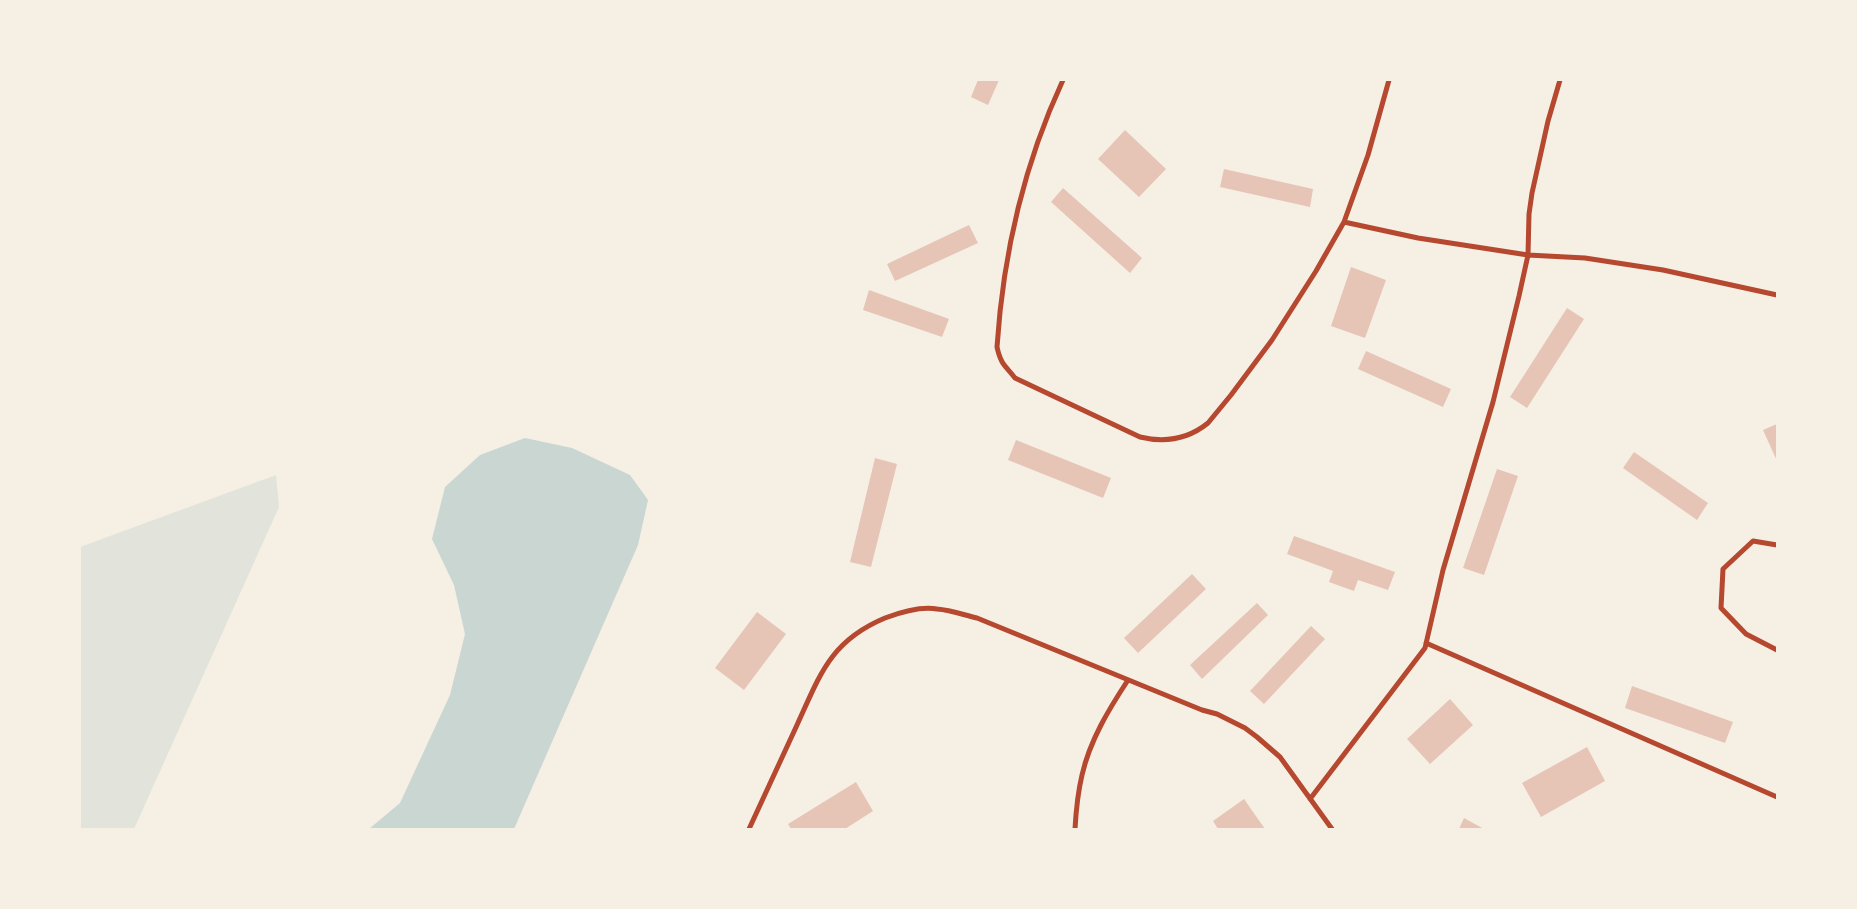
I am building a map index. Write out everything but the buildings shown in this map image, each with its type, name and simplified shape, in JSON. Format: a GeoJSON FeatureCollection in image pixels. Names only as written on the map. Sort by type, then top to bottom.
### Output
{"type":"FeatureCollection","features":[{"type":"Feature","properties":{"kind":"street"},"geometry":{"type":"LineString","coordinates":[[1063,80],[1039,139],[1022,193],[1007,260],[998,328],[997,347],[999,356],[1005,368],[1015,378],[1140,437],[1157,441],[1175,440],[1200,429],[1208,423],[1232,395],[1272,340],[1316,271],[1344,222],[1368,155],[1389,80]]}},
{"type":"Feature","properties":{"kind":"street"},"geometry":{"type":"LineString","coordinates":[[1310,799],[1425,648],[1443,570],[1493,402],[1528,255],[1529,214],[1532,193],[1548,121],[1560,80]]}},
{"type":"Feature","properties":{"kind":"street"},"geometry":{"type":"LineString","coordinates":[[1344,222],[1418,238],[1528,255],[1584,258],[1647,267],[1777,295]]}},
{"type":"Feature","properties":{"kind":"street"},"geometry":{"type":"LineString","coordinates":[[1777,545],[1753,541],[1723,569],[1721,608],[1746,634],[1777,650]]}},
{"type":"Feature","properties":{"kind":"street"},"geometry":{"type":"LineString","coordinates":[[749,829],[820,674],[835,653],[847,640],[875,622],[905,611],[937,608],[958,611],[977,618],[1202,710],[1217,714],[1245,728],[1280,757],[1332,829]]}},
{"type":"Feature","properties":{"kind":"street"},"geometry":{"type":"LineString","coordinates":[[1426,643],[1777,797]]}},
{"type":"Feature","properties":{"kind":"street"},"geometry":{"type":"LineString","coordinates":[[1074,829],[1082,774],[1090,748],[1108,710],[1128,680]]}},
{"type":"Feature","properties":{"kind":"shaded area"},"geometry":{"type":"Polygon","coordinates":[[[525,438],[572,448],[630,475],[648,500],[638,545],[514,829],[369,829],[400,803],[450,695],[465,634],[454,585],[432,539],[445,487],[480,455],[525,438]]]}},
{"type":"Feature","properties":{"kind":"shaded area"},"geometry":{"type":"Polygon","coordinates":[[[276,475],[279,507],[134,829],[80,829],[80,547],[276,475]]]}}]}
